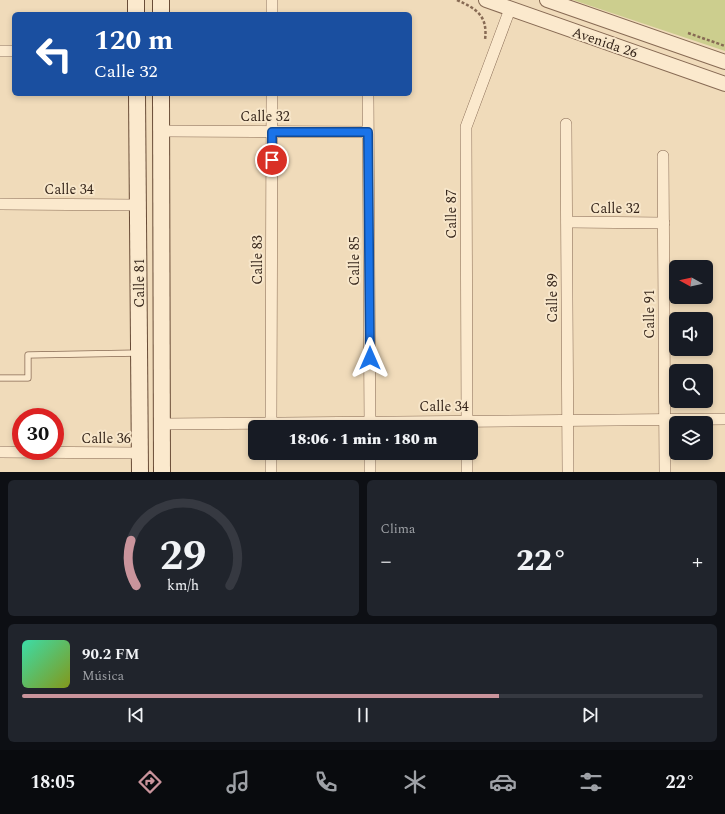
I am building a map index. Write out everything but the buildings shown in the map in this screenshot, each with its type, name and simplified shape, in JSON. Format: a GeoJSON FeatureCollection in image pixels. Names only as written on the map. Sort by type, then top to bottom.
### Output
{"type":"FeatureCollection","features":[{"type":"Feature","properties":{"kind":"main road"},"geometry":{"type":"LineString","coordinates":[[136,0],[136,12]]}},
{"type":"Feature","properties":{"kind":"main road"},"geometry":{"type":"LineString","coordinates":[[160,0],[161,12]]}},
{"type":"Feature","properties":{"kind":"main road","name":"Calle 81"},"geometry":{"type":"LineString","coordinates":[[137,96],[140,472]]}},
{"type":"Feature","properties":{"kind":"main road","name":"Calle 81"},"geometry":{"type":"LineString","coordinates":[[161,96],[162,472]]}},
{"type":"Feature","properties":{"kind":"street"},"geometry":{"type":"LineString","coordinates":[[272,0],[272,12]]}},
{"type":"Feature","properties":{"kind":"street","name":"Avenida 26"},"geometry":{"type":"LineString","coordinates":[[486,0],[725,84]]}},
{"type":"Feature","properties":{"kind":"street","name":"Avenida 26"},"geometry":{"type":"LineString","coordinates":[[547,0],[725,62]]}},
{"type":"Feature","properties":{"kind":"street","name":"Calle 87"},"geometry":{"type":"LineString","coordinates":[[467,420],[466,127],[510,9]]}},
{"type":"Feature","properties":{"kind":"street"},"geometry":{"type":"LineString","coordinates":[[0,51],[12,51]]}},
{"type":"Feature","properties":{"kind":"street","name":"Calle 83"},"geometry":{"type":"LineString","coordinates":[[271,420],[272,96]]}},
{"type":"Feature","properties":{"kind":"street","name":"Calle 85"},"geometry":{"type":"LineString","coordinates":[[368,96],[370,420]]}},
{"type":"Feature","properties":{"kind":"street","name":"Calle 89"},"geometry":{"type":"LineString","coordinates":[[566,124],[568,472]]}},
{"type":"Feature","properties":{"kind":"street","name":"Calle 32"},"geometry":{"type":"LineString","coordinates":[[161,131],[368,132]]}},
{"type":"Feature","properties":{"kind":"street","name":"Calle 91"},"geometry":{"type":"LineString","coordinates":[[663,156],[665,472]]}},
{"type":"Feature","properties":{"kind":"street","name":"Calle 34"},"geometry":{"type":"LineString","coordinates":[[0,204],[138,205]]}},
{"type":"Feature","properties":{"kind":"street","name":"Calle 32"},"geometry":{"type":"LineString","coordinates":[[567,222],[664,223]]}},
{"type":"Feature","properties":{"kind":"street","name":"Calle 34"},"geometry":{"type":"LineString","coordinates":[[478,424],[567,420],[725,419]]}},
{"type":"Feature","properties":{"kind":"street","name":"Calle 34"},"geometry":{"type":"LineString","coordinates":[[162,424],[248,425]]}},
{"type":"Feature","properties":{"kind":"street","name":"Calle 36"},"geometry":{"type":"LineString","coordinates":[[0,452],[140,453]]}},
{"type":"Feature","properties":{"kind":"street"},"geometry":{"type":"LineString","coordinates":[[271,460],[271,472]]}},
{"type":"Feature","properties":{"kind":"street"},"geometry":{"type":"LineString","coordinates":[[370,460],[370,472]]}},
{"type":"Feature","properties":{"kind":"street"},"geometry":{"type":"LineString","coordinates":[[467,460],[467,472]]}},
{"type":"Feature","properties":{"kind":"lane"},"geometry":{"type":"LineString","coordinates":[[0,378],[28,378],[28,355],[139,353]]}},
{"type":"Feature","properties":{"kind":"path"},"geometry":{"type":"LineString","coordinates":[[457,0],[472,7],[482,17],[486,32],[484,45]]}},
{"type":"Feature","properties":{"kind":"green space"},"geometry":{"type":"Polygon","coordinates":[[[573,0],[725,0],[725,51],[573,0]]]}},
{"type":"Feature","properties":{"kind":"route"},"geometry":{"type":"LineString","coordinates":[[272,160],[272,132],[368,132],[370,358]]}}]}
